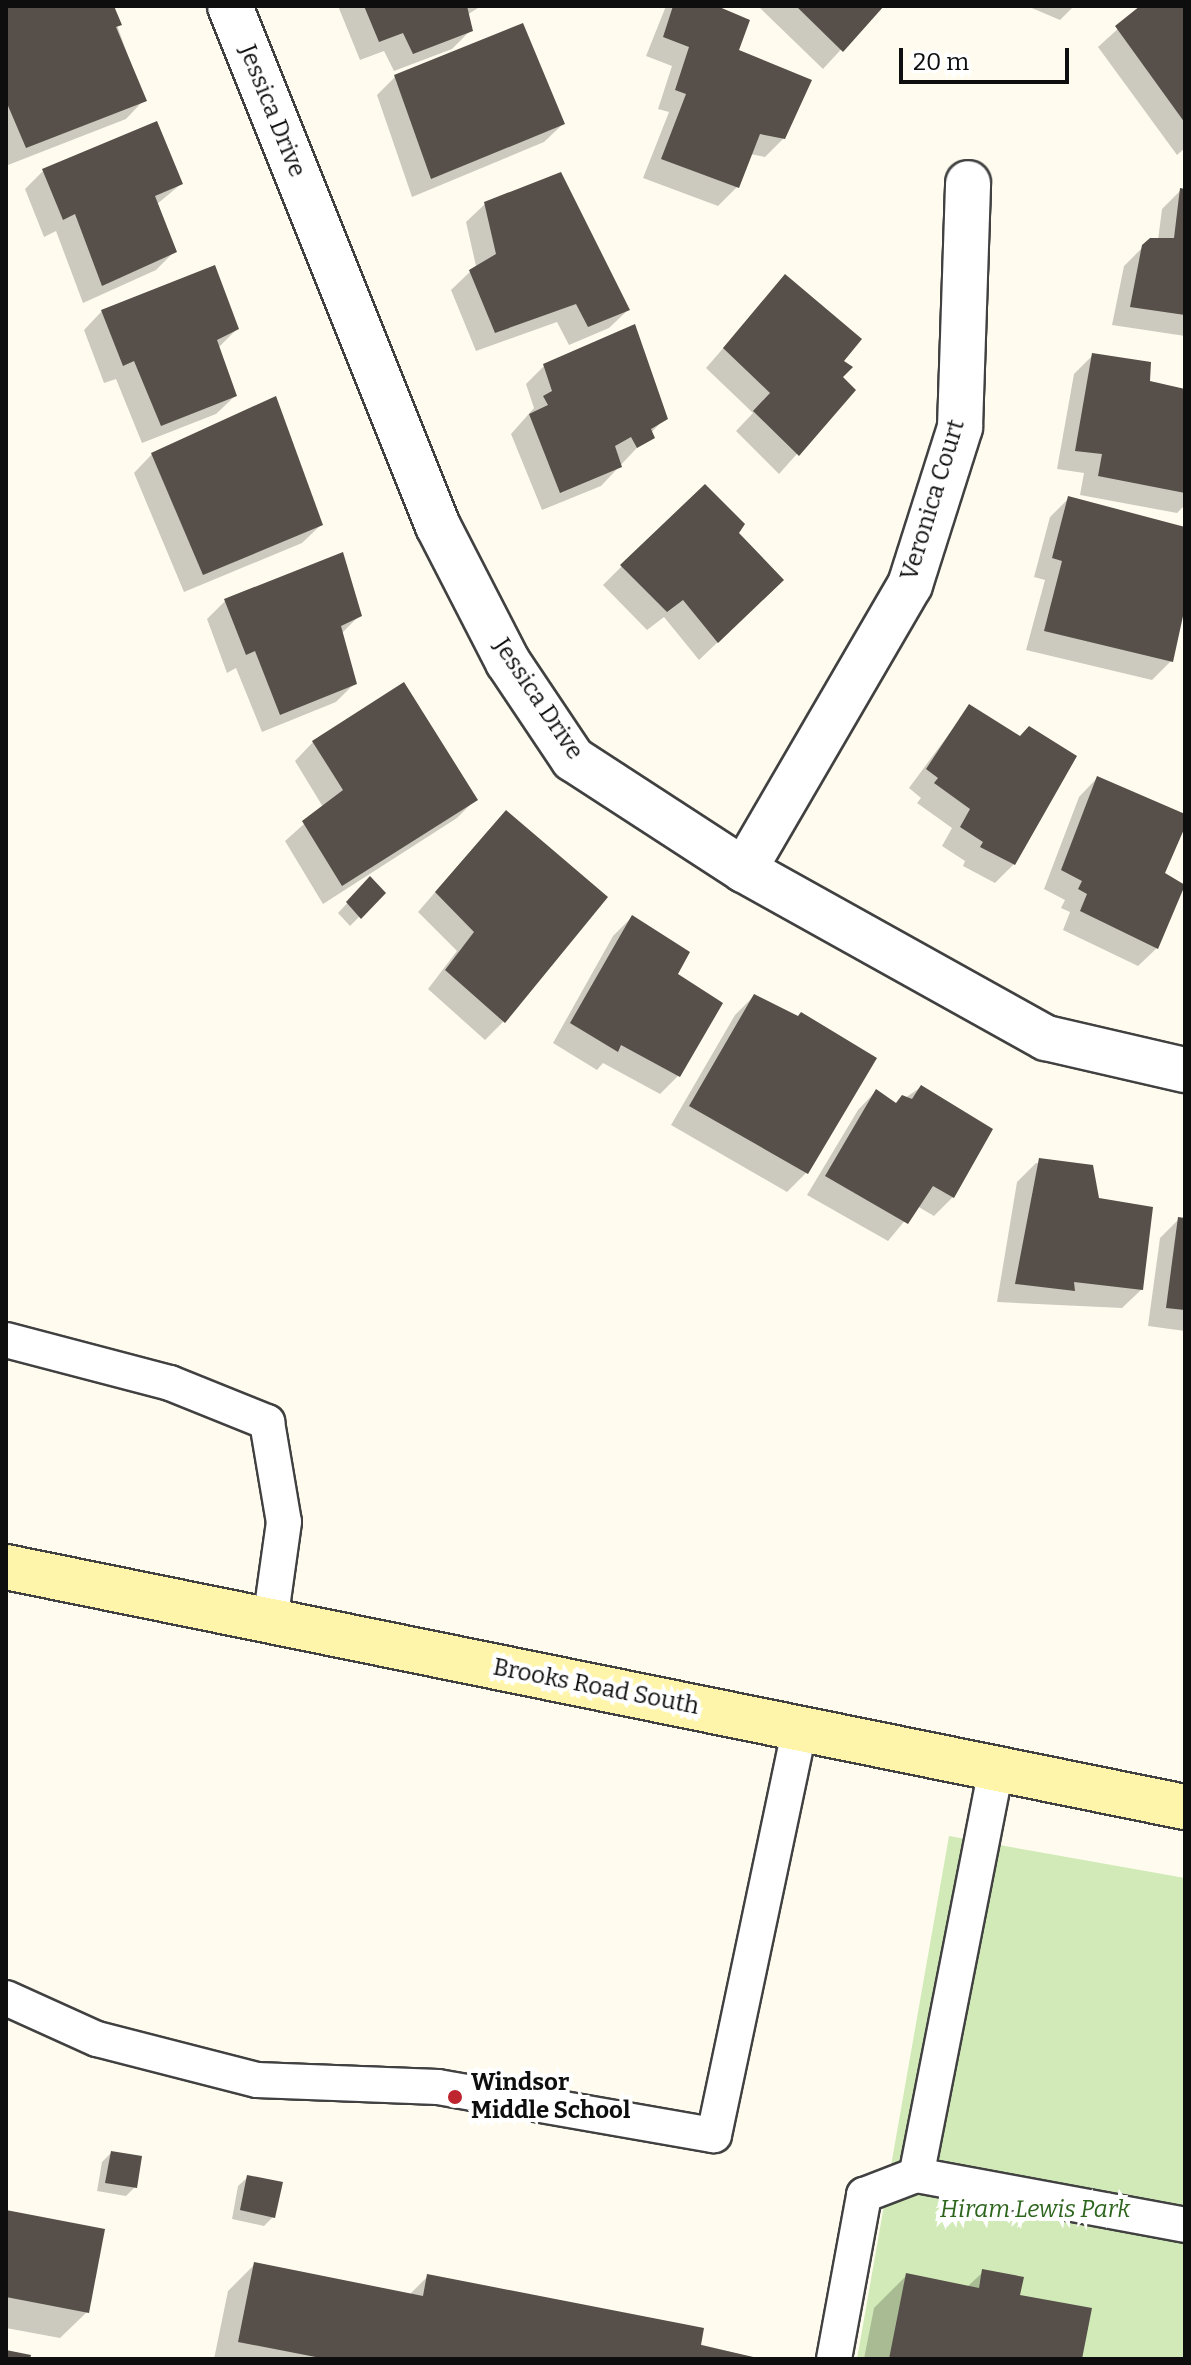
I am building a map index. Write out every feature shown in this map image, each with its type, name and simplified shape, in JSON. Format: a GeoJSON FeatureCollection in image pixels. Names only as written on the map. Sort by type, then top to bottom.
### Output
{"type":"FeatureCollection","features":[{"type":"Feature","properties":{"kind":"street","name":"Jessica Drive"},"geometry":{"type":"LineString","coordinates":[[230,6],[438,526],[508,662],[573,759],[744,870],[1046,1038],[1185,1070]]}},
{"type":"Feature","properties":{"kind":"street","name":"Veronica Court"},"geometry":{"type":"LineString","coordinates":[[744,870],[910,585],[960,427],[968,183]]}},
{"type":"Feature","properties":{"kind":"street","name":"Brooks Road South"},"geometry":{"type":"LineString","coordinates":[[6,1567],[1185,1807]]}},
{"type":"Feature","properties":{"kind":"lane"},"geometry":{"type":"LineString","coordinates":[[6,1340],[170,1383],[267,1422],[284,1522],[270,1621]]}},
{"type":"Feature","properties":{"kind":"lane"},"geometry":{"type":"LineString","coordinates":[[6,1998],[97,2039],[257,2080],[438,2087],[714,2135],[800,1728]]}},
{"type":"Feature","properties":{"kind":"lane"},"geometry":{"type":"LineString","coordinates":[[916,2175],[996,1769]]}},
{"type":"Feature","properties":{"kind":"lane"},"geometry":{"type":"LineString","coordinates":[[834,2359],[864,2195],[916,2175],[1185,2225]]}},
{"type":"Feature","properties":{"kind":"green space","name":"Hiram Lewis Park"},"geometry":{"type":"Polygon","coordinates":[[[949,1836],[1185,1878],[1185,2359],[857,2359],[949,1836]]]}},
{"type":"Feature","properties":{"kind":"building"},"geometry":{"type":"Polygon","coordinates":[[[6,6],[114,6],[122,25],[116,27],[147,101],[26,148],[6,101],[6,6]]]}},
{"type":"Feature","properties":{"kind":"building"},"geometry":{"type":"Polygon","coordinates":[[[364,6],[467,6],[473,31],[413,54],[403,33],[379,42],[364,6]]]}},
{"type":"Feature","properties":{"kind":"building"},"geometry":{"type":"Polygon","coordinates":[[[673,6],[717,6],[750,20],[739,50],[812,80],[785,139],[760,134],[739,188],[661,159],[686,94],[675,90],[689,47],[663,37],[673,6]]]}},
{"type":"Feature","properties":{"kind":"building"},"geometry":{"type":"Polygon","coordinates":[[[796,6],[884,6],[843,52],[796,6]]]}},
{"type":"Feature","properties":{"kind":"building"},"geometry":{"type":"Polygon","coordinates":[[[1140,6],[1185,6],[1185,123],[1115,26],[1140,6]]]}},
{"type":"Feature","properties":{"kind":"building"},"geometry":{"type":"Polygon","coordinates":[[[523,23],[565,124],[431,179],[394,75],[523,23]]]}},
{"type":"Feature","properties":{"kind":"building"},"geometry":{"type":"Polygon","coordinates":[[[157,121],[183,184],[155,196],[177,252],[102,286],[75,214],[63,220],[42,169],[157,121]]]}},
{"type":"Feature","properties":{"kind":"building"},"geometry":{"type":"Polygon","coordinates":[[[561,172],[630,310],[588,327],[576,304],[495,333],[469,270],[496,254],[484,202],[561,172]]]}},
{"type":"Feature","properties":{"kind":"building"},"geometry":{"type":"Polygon","coordinates":[[[1180,188],[1185,189],[1185,315],[1130,307],[1142,245],[1150,238],[1174,238],[1180,188]]]}},
{"type":"Feature","properties":{"kind":"building"},"geometry":{"type":"Polygon","coordinates":[[[215,265],[239,329],[217,340],[237,396],[161,426],[134,361],[123,366],[101,310],[215,265]]]}},
{"type":"Feature","properties":{"kind":"building"},"geometry":{"type":"Polygon","coordinates":[[[785,274],[862,339],[844,361],[853,367],[843,377],[856,390],[799,456],[753,411],[770,393],[723,348],[785,274]]]}},
{"type":"Feature","properties":{"kind":"building"},"geometry":{"type":"Polygon","coordinates":[[[635,324],[668,419],[651,429],[655,438],[637,448],[631,437],[615,446],[622,467],[560,493],[529,414],[548,405],[543,396],[552,391],[543,364],[635,324]]]}},
{"type":"Feature","properties":{"kind":"building"},"geometry":{"type":"Polygon","coordinates":[[[1092,353],[1151,362],[1150,381],[1185,389],[1185,493],[1098,476],[1102,454],[1075,451],[1092,353]]]}},
{"type":"Feature","properties":{"kind":"building"},"geometry":{"type":"Polygon","coordinates":[[[276,396],[323,525],[203,575],[151,453],[276,396]]]}},
{"type":"Feature","properties":{"kind":"building"},"geometry":{"type":"Polygon","coordinates":[[[705,484],[745,524],[739,533],[784,580],[718,643],[683,600],[667,612],[620,565],[705,484]]]}},
{"type":"Feature","properties":{"kind":"building"},"geometry":{"type":"Polygon","coordinates":[[[1068,496],[1185,527],[1185,607],[1173,662],[1044,631],[1062,561],[1052,558],[1068,496]]]}},
{"type":"Feature","properties":{"kind":"building"},"geometry":{"type":"Polygon","coordinates":[[[343,552],[362,616],[341,626],[357,684],[280,715],[255,651],[246,655],[224,599],[343,552]]]}},
{"type":"Feature","properties":{"kind":"building"},"geometry":{"type":"Polygon","coordinates":[[[404,682],[478,800],[342,886],[302,821],[343,790],[312,741],[404,682]]]}},
{"type":"Feature","properties":{"kind":"building"},"geometry":{"type":"Polygon","coordinates":[[[969,704],[1020,736],[1029,726],[1077,756],[1015,865],[980,847],[983,842],[960,827],[970,809],[934,783],[938,778],[926,769],[969,704]]]}},
{"type":"Feature","properties":{"kind":"building"},"geometry":{"type":"Polygon","coordinates":[[[1097,776],[1185,814],[1185,827],[1165,873],[1185,885],[1158,949],[1080,911],[1087,894],[1078,889],[1082,881],[1061,870],[1097,776]]]}},
{"type":"Feature","properties":{"kind":"building"},"geometry":{"type":"Polygon","coordinates":[[[506,810],[608,897],[505,1023],[445,970],[474,932],[435,892],[506,810]]]}},
{"type":"Feature","properties":{"kind":"building"},"geometry":{"type":"Polygon","coordinates":[[[370,876],[386,893],[361,919],[346,902],[370,876]]]}},
{"type":"Feature","properties":{"kind":"building"},"geometry":{"type":"Polygon","coordinates":[[[632,915],[690,952],[678,974],[723,1003],[680,1077],[621,1045],[618,1052],[570,1023],[632,915]]]}},
{"type":"Feature","properties":{"kind":"building"},"geometry":{"type":"Polygon","coordinates":[[[754,994],[798,1016],[801,1012],[877,1058],[808,1174],[689,1106],[754,994]]]}},
{"type":"Feature","properties":{"kind":"building"},"geometry":{"type":"Polygon","coordinates":[[[921,1085],[993,1129],[954,1198],[933,1186],[908,1224],[825,1176],[876,1089],[896,1103],[902,1095],[912,1099],[921,1085]]]}},
{"type":"Feature","properties":{"kind":"building"},"geometry":{"type":"Polygon","coordinates":[[[1039,1158],[1093,1165],[1099,1198],[1153,1207],[1143,1290],[1074,1282],[1075,1291],[1015,1284],[1039,1158]]]}},
{"type":"Feature","properties":{"kind":"building"},"geometry":{"type":"Polygon","coordinates":[[[1178,1217],[1185,1218],[1185,1310],[1166,1308],[1178,1217]]]}},
{"type":"Feature","properties":{"kind":"building"},"geometry":{"type":"Polygon","coordinates":[[[111,2151],[142,2156],[137,2188],[105,2183],[111,2151]]]}},
{"type":"Feature","properties":{"kind":"building"},"geometry":{"type":"Polygon","coordinates":[[[247,2175],[283,2182],[275,2218],[240,2210],[247,2175]]]}},
{"type":"Feature","properties":{"kind":"building"},"geometry":{"type":"Polygon","coordinates":[[[6,2210],[105,2229],[89,2313],[6,2297],[6,2210]]]}},
{"type":"Feature","properties":{"kind":"building"},"geometry":{"type":"Polygon","coordinates":[[[254,2262],[423,2296],[427,2274],[704,2328],[701,2345],[762,2359],[326,2359],[238,2342],[254,2262]]]}},
{"type":"Feature","properties":{"kind":"building"},"geometry":{"type":"Polygon","coordinates":[[[982,2269],[1024,2277],[1020,2295],[1092,2308],[1082,2359],[889,2359],[906,2273],[979,2288],[982,2269]]]}},
{"type":"Feature","properties":{"kind":"building"},"geometry":{"type":"Polygon","coordinates":[[[6,2350],[31,2355],[30,2359],[6,2359],[6,2350]]]}},
{"type":"Feature","properties":{"kind":"place","name":"Windsor Middle School"},"geometry":{"type":"Point","coordinates":[455,2097]}}]}
